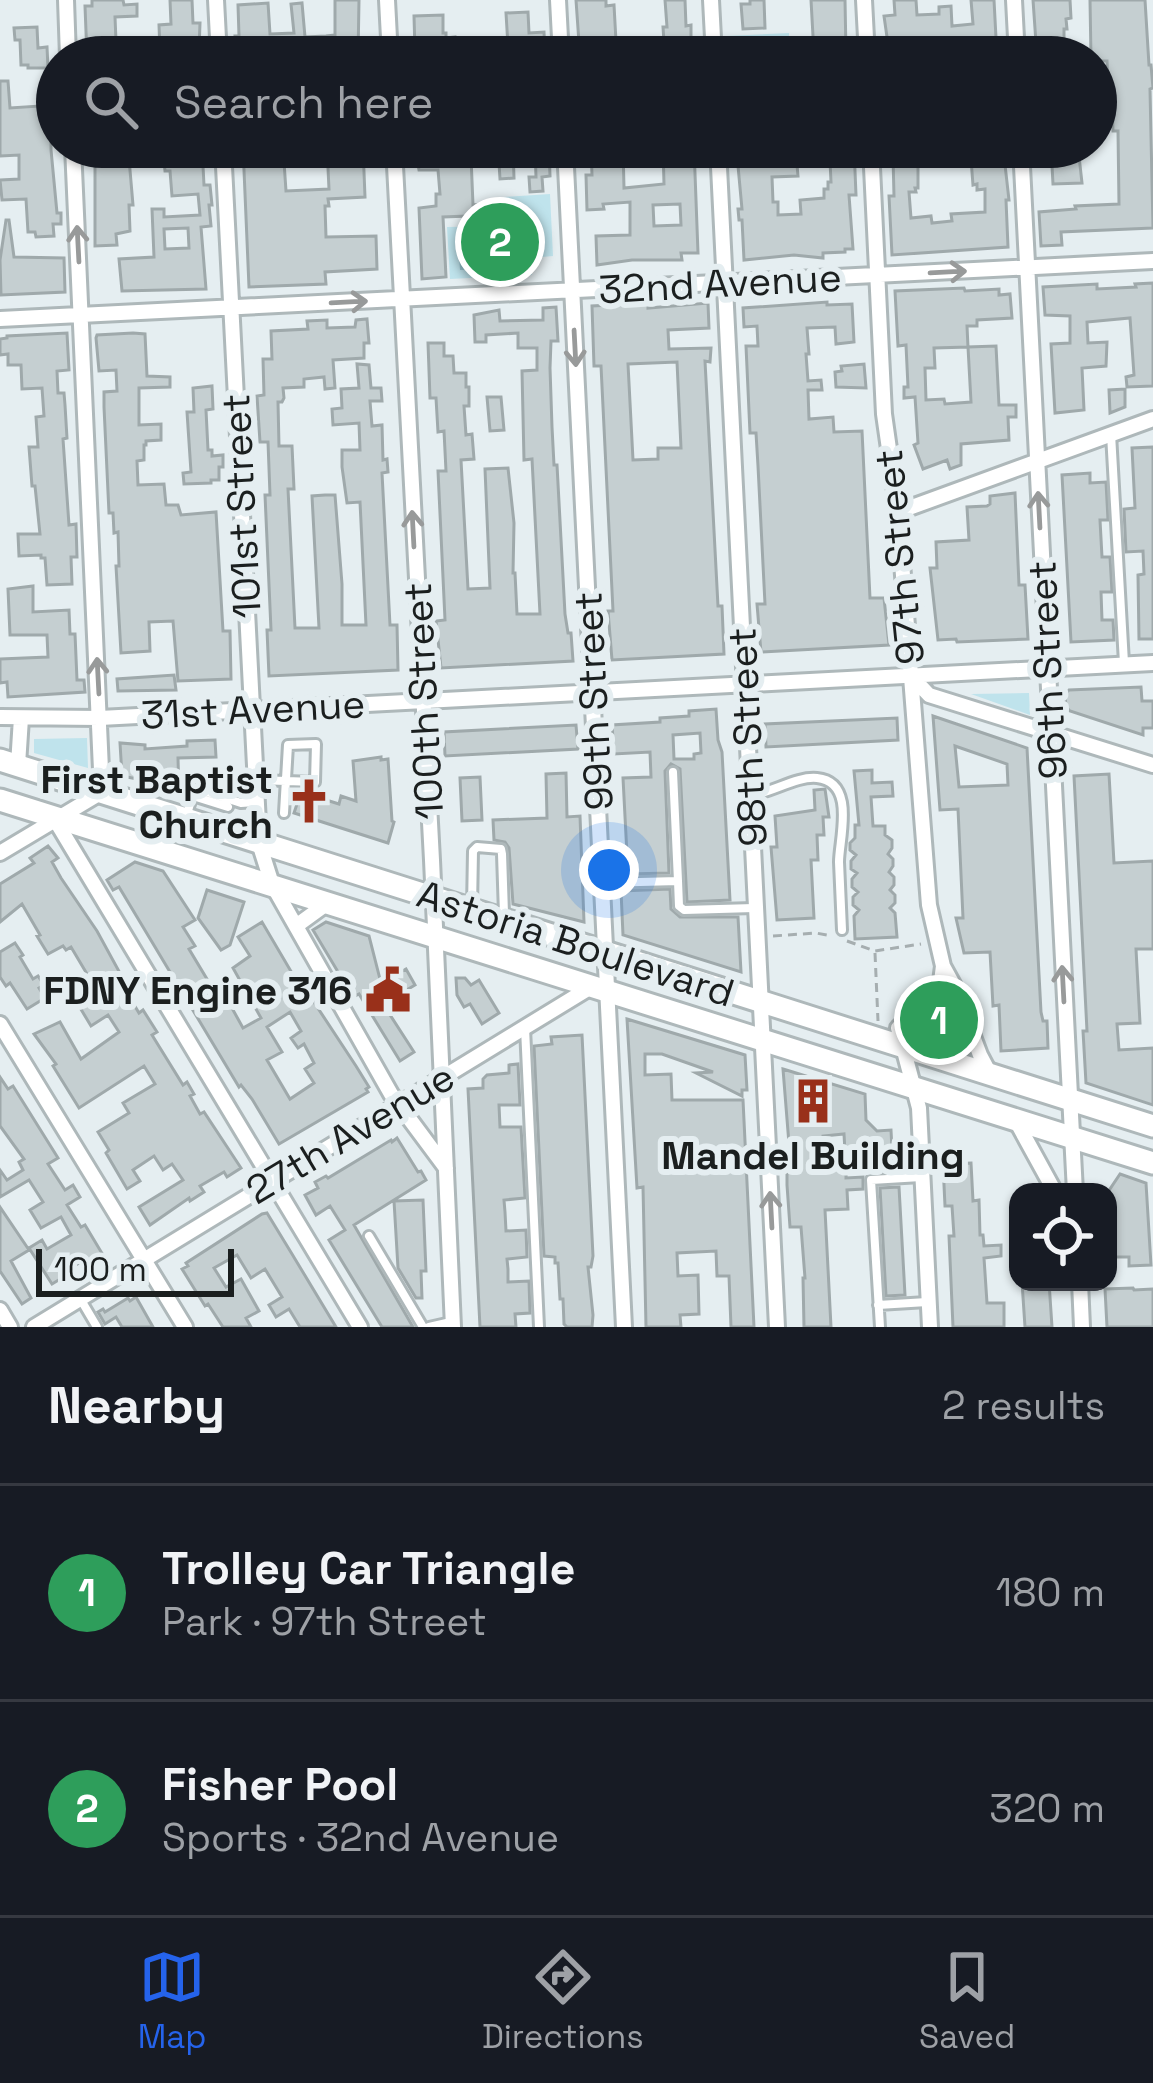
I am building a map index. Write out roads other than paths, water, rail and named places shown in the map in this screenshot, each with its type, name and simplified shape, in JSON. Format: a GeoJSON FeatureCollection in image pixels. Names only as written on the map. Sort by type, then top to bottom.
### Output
{"type":"FeatureCollection","features":[{"type":"Feature","properties":{"kind":"main road","name":"Astoria Boulevard"},"geometry":{"type":"LineString","coordinates":[[9,763],[221,831],[329,902],[602,984],[1153,1163]]}},
{"type":"Feature","properties":{"kind":"main road","name":"Astoria Boulevard"},"geometry":{"type":"LineString","coordinates":[[0,800],[54,818],[434,897],[1153,1126]]}},
{"type":"Feature","properties":{"kind":"street"},"geometry":{"type":"LineString","coordinates":[[66,0],[67,36]]}},
{"type":"Feature","properties":{"kind":"street"},"geometry":{"type":"LineString","coordinates":[[216,0],[218,36]]}},
{"type":"Feature","properties":{"kind":"street"},"geometry":{"type":"LineString","coordinates":[[387,0],[389,36]]}},
{"type":"Feature","properties":{"kind":"street"},"geometry":{"type":"LineString","coordinates":[[558,0],[560,36]]}},
{"type":"Feature","properties":{"kind":"street"},"geometry":{"type":"LineString","coordinates":[[711,0],[713,36]]}},
{"type":"Feature","properties":{"kind":"street"},"geometry":{"type":"LineString","coordinates":[[864,0],[866,36]]}},
{"type":"Feature","properties":{"kind":"street"},"geometry":{"type":"LineString","coordinates":[[1014,0],[1016,36]]}},
{"type":"Feature","properties":{"kind":"street"},"geometry":{"type":"LineString","coordinates":[[0,853],[101,793],[74,168]]}},
{"type":"Feature","properties":{"kind":"street","name":"101st Street"},"geometry":{"type":"LineString","coordinates":[[225,168],[251,708],[266,863]]}},
{"type":"Feature","properties":{"kind":"street","name":"100th Street"},"geometry":{"type":"LineString","coordinates":[[395,168],[453,1324]]}},
{"type":"Feature","properties":{"kind":"street","name":"99th Street"},"geometry":{"type":"LineString","coordinates":[[567,168],[602,984],[624,1327]]}},
{"type":"Feature","properties":{"kind":"street","name":"98th Street"},"geometry":{"type":"LineString","coordinates":[[719,168],[777,1327]]}},
{"type":"Feature","properties":{"kind":"street","name":"97th Street"},"geometry":{"type":"LineString","coordinates":[[872,168],[884,414],[898,512],[929,905],[943,966],[990,1074]]}},
{"type":"Feature","properties":{"kind":"street","name":"96th Street"},"geometry":{"type":"LineString","coordinates":[[1023,168],[1076,1183]]}},
{"type":"Feature","properties":{"kind":"street","name":"32nd Avenue"},"geometry":{"type":"LineString","coordinates":[[0,320],[1153,262]]}},
{"type":"Feature","properties":{"kind":"street"},"geometry":{"type":"LineString","coordinates":[[898,512],[1153,418]]}},
{"type":"Feature","properties":{"kind":"street","name":"31st Avenue"},"geometry":{"type":"LineString","coordinates":[[0,718],[100,718],[1153,663]]}},
{"type":"Feature","properties":{"kind":"street"},"geometry":{"type":"LineString","coordinates":[[910,676],[929,695],[1153,765]]}},
{"type":"Feature","properties":{"kind":"street"},"geometry":{"type":"LineString","coordinates":[[9,763],[21,718]]}},
{"type":"Feature","properties":{"kind":"street"},"geometry":{"type":"LineString","coordinates":[[54,818],[360,1327]]}},
{"type":"Feature","properties":{"kind":"street"},"geometry":{"type":"LineString","coordinates":[[266,863],[296,926],[397,1104],[446,1168]]}},
{"type":"Feature","properties":{"kind":"street"},"geometry":{"type":"LineString","coordinates":[[296,926],[329,902]]}},
{"type":"Feature","properties":{"kind":"street"},"geometry":{"type":"LineString","coordinates":[[930,1327],[919,1108],[898,1028],[940,989],[943,966]]}},
{"type":"Feature","properties":{"kind":"street","name":"27th Avenue"},"geometry":{"type":"LineString","coordinates":[[34,1327],[442,1076],[602,984]]}},
{"type":"Feature","properties":{"kind":"street"},"geometry":{"type":"LineString","coordinates":[[0,1024],[185,1327]]}},
{"type":"Feature","properties":{"kind":"street"},"geometry":{"type":"LineString","coordinates":[[1015,1119],[1050,1183]]}},
{"type":"Feature","properties":{"kind":"street"},"geometry":{"type":"LineString","coordinates":[[1080,1291],[1082,1327]]}},
{"type":"Feature","properties":{"kind":"street"},"geometry":{"type":"LineString","coordinates":[[0,1310],[10,1327]]}},
{"type":"Feature","properties":{"kind":"lane"},"geometry":{"type":"LineString","coordinates":[[1111,434],[1124,664]]}},
{"type":"Feature","properties":{"kind":"lane"},"geometry":{"type":"LineString","coordinates":[[256,780],[287,781],[315,782],[316,744],[288,745],[287,781],[284,813]]}},
{"type":"Feature","properties":{"kind":"lane"},"geometry":{"type":"LineString","coordinates":[[673,772],[679,906],[684,910],[756,908]]}},
{"type":"Feature","properties":{"kind":"lane"},"geometry":{"type":"LineString","coordinates":[[750,795],[811,778],[827,781],[840,794],[844,821],[839,853],[842,930]]}},
{"type":"Feature","properties":{"kind":"lane"},"geometry":{"type":"LineString","coordinates":[[185,819],[193,796],[229,803],[257,802]]}},
{"type":"Feature","properties":{"kind":"lane"},"geometry":{"type":"LineString","coordinates":[[221,831],[229,803]]}},
{"type":"Feature","properties":{"kind":"lane"},"geometry":{"type":"LineString","coordinates":[[472,910],[472,851],[477,847],[501,849],[504,920]]}},
{"type":"Feature","properties":{"kind":"lane"},"geometry":{"type":"LineString","coordinates":[[601,883],[678,881]]}},
{"type":"Feature","properties":{"kind":"lane"},"geometry":{"type":"LineString","coordinates":[[525,1027],[539,1327]]}},
{"type":"Feature","properties":{"kind":"lane"},"geometry":{"type":"LineString","coordinates":[[880,1327],[871,1180],[922,1177]]}},
{"type":"Feature","properties":{"kind":"lane"},"geometry":{"type":"LineString","coordinates":[[369,1236],[426,1327],[453,1324]]}},
{"type":"Feature","properties":{"kind":"lane"},"geometry":{"type":"LineString","coordinates":[[80,1299],[97,1327]]}},
{"type":"Feature","properties":{"kind":"lane"},"geometry":{"type":"LineString","coordinates":[[878,1304],[929,1302]]}},
{"type":"Feature","properties":{"kind":"place","name":"Fisher Pool"},"geometry":{"type":"Point","coordinates":[500,242]}},
{"type":"Feature","properties":{"kind":"place","name":"First Baptist Church"},"geometry":{"type":"Point","coordinates":[309,801]}},
{"type":"Feature","properties":{"kind":"place","name":"FDNY Engine 316"},"geometry":{"type":"Point","coordinates":[388,990]}},
{"type":"Feature","properties":{"kind":"place","name":"Trolley Car Triangle"},"geometry":{"type":"Point","coordinates":[939,1020]}},
{"type":"Feature","properties":{"kind":"place","name":"Mandel Building"},"geometry":{"type":"Point","coordinates":[813,1101]}}]}
